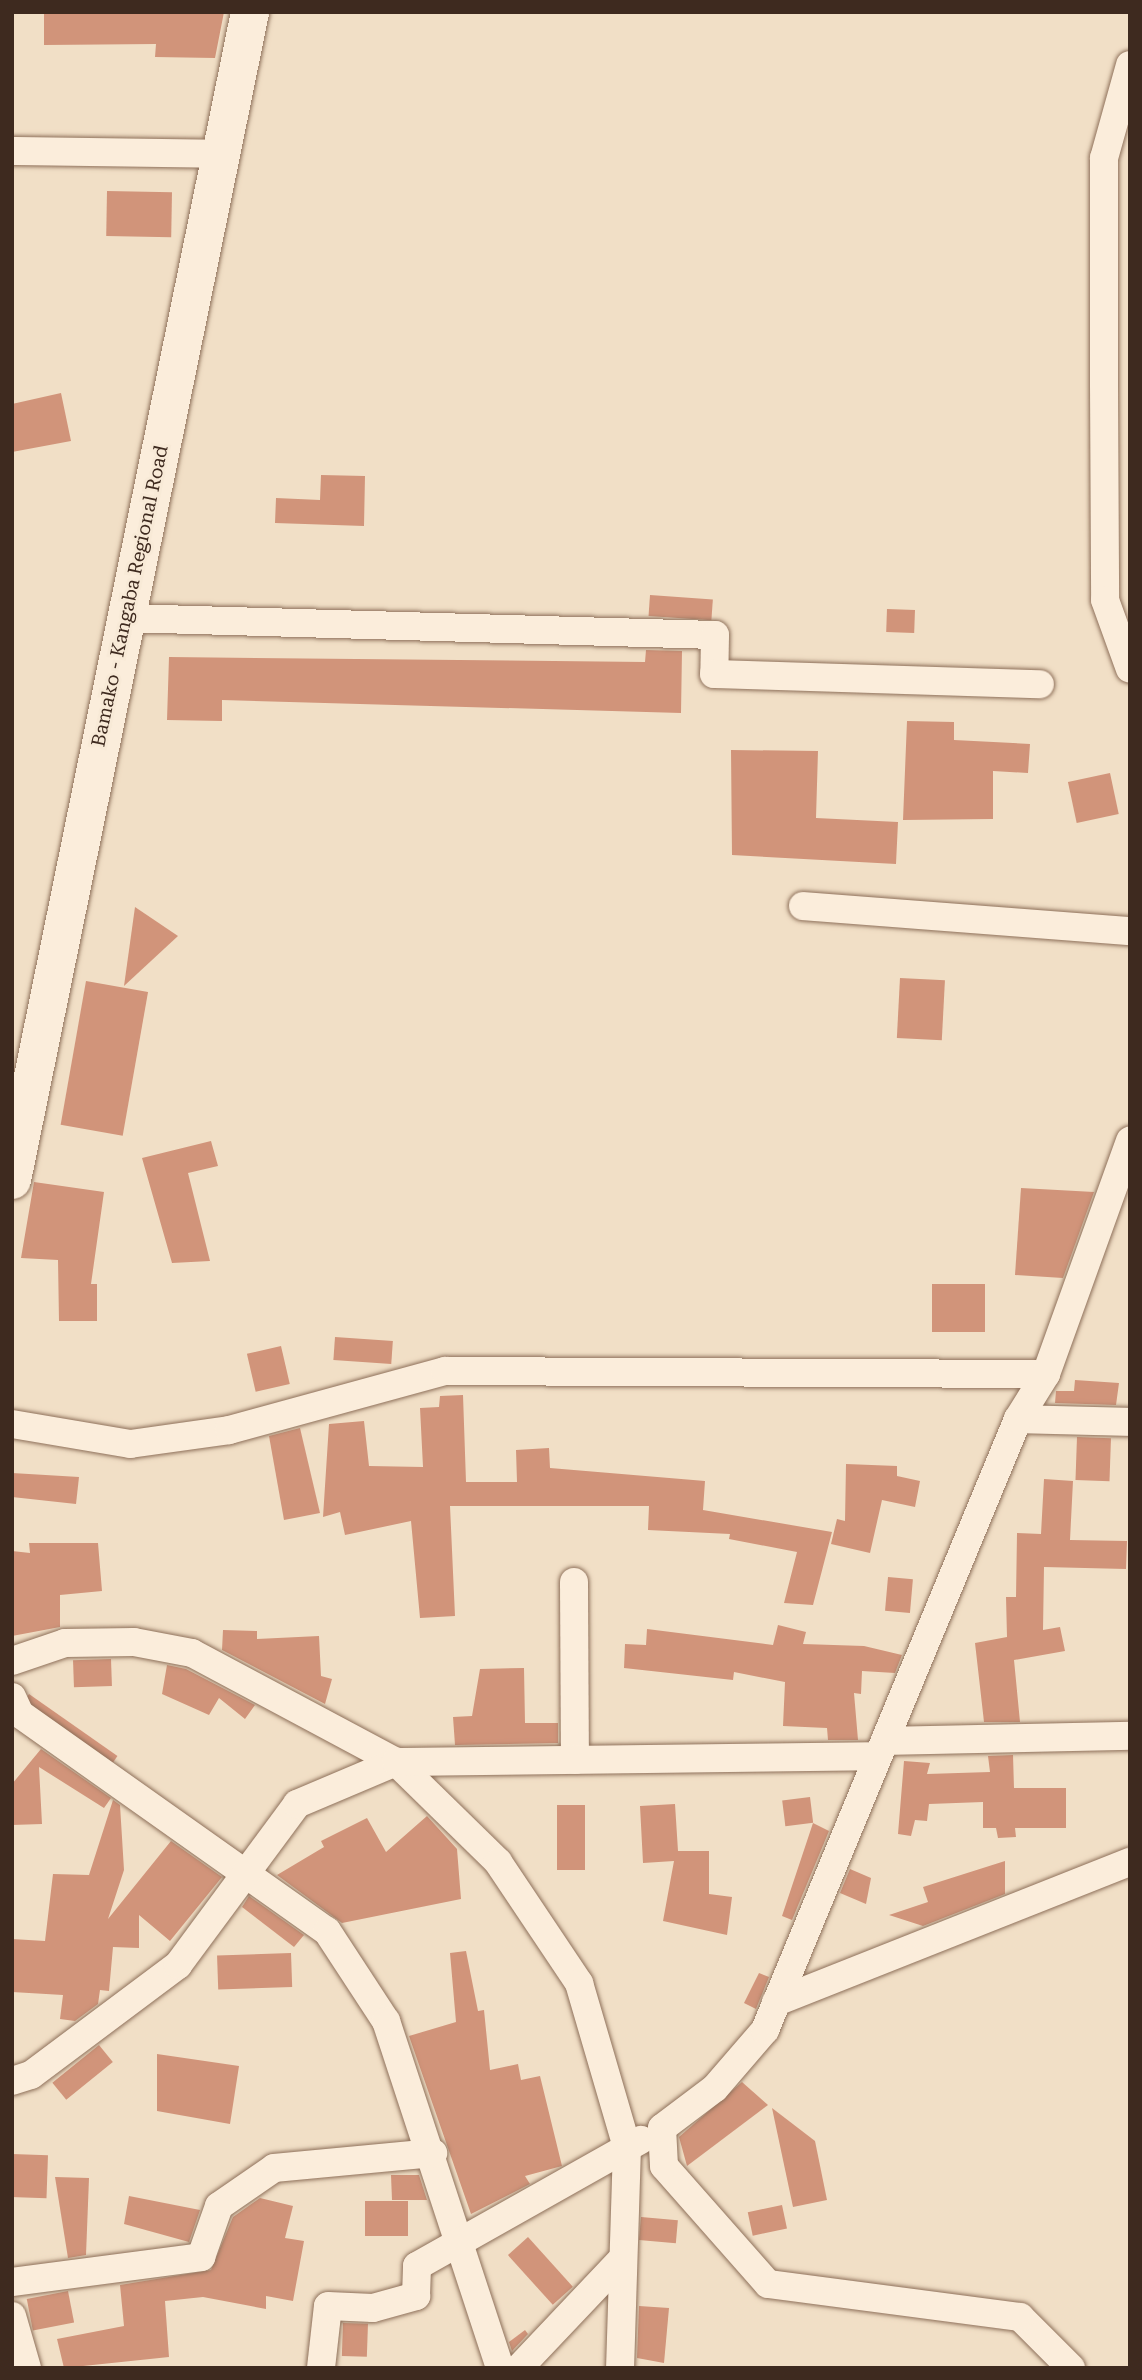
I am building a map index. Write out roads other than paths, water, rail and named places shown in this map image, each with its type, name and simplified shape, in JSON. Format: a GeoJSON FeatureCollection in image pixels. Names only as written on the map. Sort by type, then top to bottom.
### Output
{"type":"FeatureCollection","features":[{"type":"Feature","properties":{"kind":"street","name":"Bamako - Kangaba Regional Road"},"geometry":{"type":"LineString","coordinates":[[12,1180],[250,12]]}},
{"type":"Feature","properties":{"kind":"street"},"geometry":{"type":"LineString","coordinates":[[1130,65],[1104,158],[1117,386],[1105,600],[1130,669]]}},
{"type":"Feature","properties":{"kind":"street"},"geometry":{"type":"LineString","coordinates":[[12,151],[221,154]]}},
{"type":"Feature","properties":{"kind":"street"},"geometry":{"type":"LineString","coordinates":[[125,618],[715,635],[714,674],[1040,684]]}},
{"type":"Feature","properties":{"kind":"street"},"geometry":{"type":"LineString","coordinates":[[803,906],[1130,931]]}},
{"type":"Feature","properties":{"kind":"street"},"geometry":{"type":"LineString","coordinates":[[321,2368],[328,2306],[373,2308],[416,2296],[417,2266],[460,2239],[662,2128],[715,2088],[765,2029],[1018,1419],[1046,1374],[1130,1141]]}},
{"type":"Feature","properties":{"kind":"street"},"geometry":{"type":"LineString","coordinates":[[12,1424],[130,1444],[229,1430],[445,1371],[1046,1374]]}},
{"type":"Feature","properties":{"kind":"street"},"geometry":{"type":"LineString","coordinates":[[1018,1419],[1130,1422]]}},
{"type":"Feature","properties":{"kind":"street"},"geometry":{"type":"LineString","coordinates":[[575,1582],[575,1760]]}},
{"type":"Feature","properties":{"kind":"street"},"geometry":{"type":"LineString","coordinates":[[12,1661],[65,1643],[134,1642],[192,1653],[396,1762],[498,1862],[579,1983],[627,2147],[620,2368]]}},
{"type":"Feature","properties":{"kind":"street"},"geometry":{"type":"LineString","coordinates":[[12,1697],[20,1714],[248,1870],[327,1931],[386,2021],[433,2153],[500,2368]]}},
{"type":"Feature","properties":{"kind":"street"},"geometry":{"type":"LineString","coordinates":[[12,2081],[31,2075],[178,1965],[297,1804],[396,1762],[575,1760],[881,1749],[1130,1736]]}},
{"type":"Feature","properties":{"kind":"street"},"geometry":{"type":"LineString","coordinates":[[776,2002],[1130,1862]]}},
{"type":"Feature","properties":{"kind":"street"},"geometry":{"type":"LineString","coordinates":[[662,2128],[664,2166],[768,2284],[1020,2317],[1071,2368]]}},
{"type":"Feature","properties":{"kind":"street"},"geometry":{"type":"LineString","coordinates":[[12,2282],[201,2257],[219,2206],[274,2168],[433,2153]]}},
{"type":"Feature","properties":{"kind":"street"},"geometry":{"type":"LineString","coordinates":[[519,2368],[623,2258]]}},
{"type":"Feature","properties":{"kind":"street"},"geometry":{"type":"LineString","coordinates":[[12,2316],[27,2368]]}}]}
